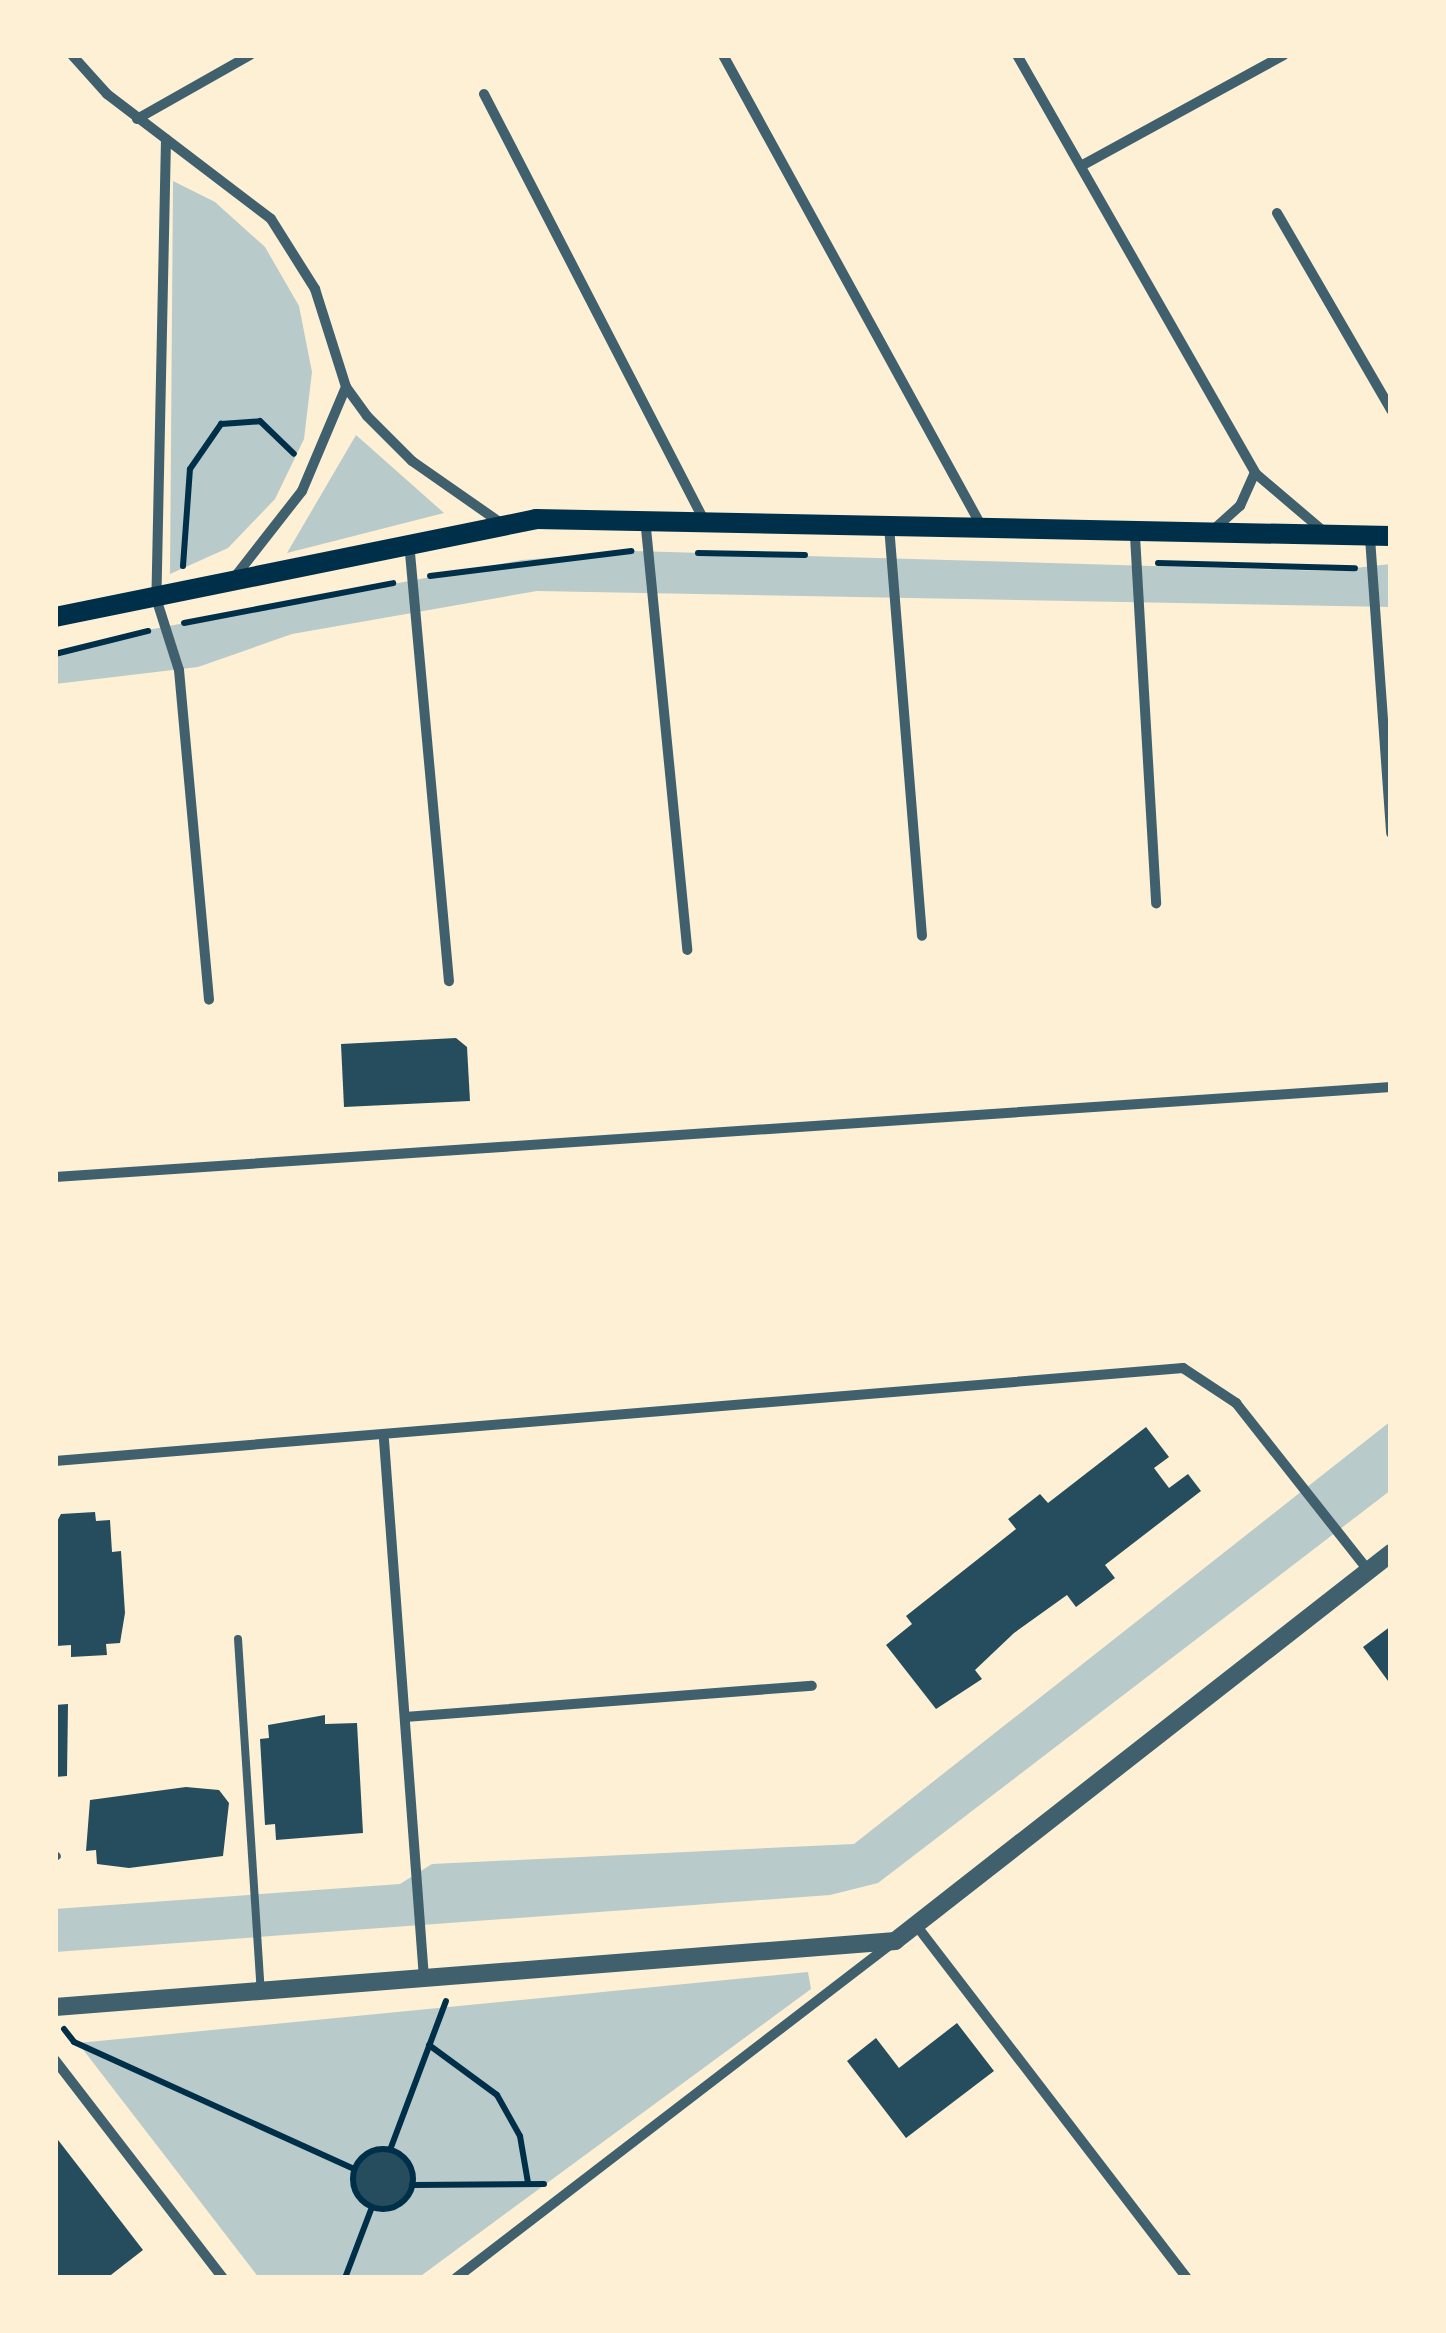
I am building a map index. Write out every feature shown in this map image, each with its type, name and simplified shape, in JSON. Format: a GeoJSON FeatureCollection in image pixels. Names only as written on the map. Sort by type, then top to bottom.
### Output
{"type":"FeatureCollection","features":[{"type":"Feature","properties":{"kind":"main road"},"geometry":{"type":"LineString","coordinates":[[55,617],[501,523],[645,518],[1197,538],[1380,537]]}},
{"type":"Feature","properties":{"kind":"street"},"geometry":{"type":"LineString","coordinates":[[72,55],[137,119],[250,199],[287,239],[314,288],[346,387],[412,462],[501,523]]}},
{"type":"Feature","properties":{"kind":"street"},"geometry":{"type":"LineString","coordinates":[[137,119],[250,55]]}},
{"type":"Feature","properties":{"kind":"street"},"geometry":{"type":"LineString","coordinates":[[723,55],[984,530]]}},
{"type":"Feature","properties":{"kind":"street"},"geometry":{"type":"LineString","coordinates":[[1017,55],[1254,472],[1338,540]]}},
{"type":"Feature","properties":{"kind":"street"},"geometry":{"type":"LineString","coordinates":[[1080,166],[1284,55]]}},
{"type":"Feature","properties":{"kind":"street"},"geometry":{"type":"LineString","coordinates":[[484,94],[703,520]]}},
{"type":"Feature","properties":{"kind":"street"},"geometry":{"type":"LineString","coordinates":[[166,140],[156,598],[179,670],[209,1000]]}},
{"type":"Feature","properties":{"kind":"street"},"geometry":{"type":"LineString","coordinates":[[1278,213],[1391,410]]}},
{"type":"Feature","properties":{"kind":"street"},"geometry":{"type":"LineString","coordinates":[[231,582],[302,491],[346,387]]}},
{"type":"Feature","properties":{"kind":"street"},"geometry":{"type":"LineString","coordinates":[[1197,538],[1240,506],[1254,472]]}},
{"type":"Feature","properties":{"kind":"street"},"geometry":{"type":"LineString","coordinates":[[645,518],[686,950]]}},
{"type":"Feature","properties":{"kind":"street"},"geometry":{"type":"LineString","coordinates":[[888,525],[922,936]]}},
{"type":"Feature","properties":{"kind":"street"},"geometry":{"type":"LineString","coordinates":[[1135,536],[1156,903]]}},
{"type":"Feature","properties":{"kind":"street"},"geometry":{"type":"LineString","coordinates":[[1380,537],[1372,566],[1391,832]]}},
{"type":"Feature","properties":{"kind":"street"},"geometry":{"type":"LineString","coordinates":[[408,541],[448,981]]}},
{"type":"Feature","properties":{"kind":"street"},"geometry":{"type":"LineString","coordinates":[[55,1177],[1391,1087]]}},
{"type":"Feature","properties":{"kind":"street"},"geometry":{"type":"LineString","coordinates":[[55,1461],[384,1440],[1183,1368],[1236,1403],[1368,1570]]}},
{"type":"Feature","properties":{"kind":"street"},"geometry":{"type":"LineString","coordinates":[[384,1440],[424,1978]]}},
{"type":"Feature","properties":{"kind":"street"},"geometry":{"type":"LineString","coordinates":[[456,2278],[580,2186],[1391,1553]]}},
{"type":"Feature","properties":{"kind":"street"},"geometry":{"type":"LineString","coordinates":[[405,1717],[812,1686]]}},
{"type":"Feature","properties":{"kind":"street"},"geometry":{"type":"LineString","coordinates":[[916,1924],[1187,2278]]}},
{"type":"Feature","properties":{"kind":"street"},"geometry":{"type":"LineString","coordinates":[[55,2007],[894,1941]]}},
{"type":"Feature","properties":{"kind":"street"},"geometry":{"type":"LineString","coordinates":[[55,2060],[223,2278]]}},
{"type":"Feature","properties":{"kind":"lane"},"geometry":{"type":"LineString","coordinates":[[238,1639],[261,1991]]}},
{"type":"Feature","properties":{"kind":"path"},"geometry":{"type":"LineString","coordinates":[[184,570],[190,469],[221,424],[260,420],[296,457]]}},
{"type":"Feature","properties":{"kind":"path"},"geometry":{"type":"LineString","coordinates":[[55,654],[166,627],[412,580],[648,551],[818,555]]}},
{"type":"Feature","properties":{"kind":"path"},"geometry":{"type":"LineString","coordinates":[[1136,562],[1372,566]]}},
{"type":"Feature","properties":{"kind":"path"},"geometry":{"type":"LineString","coordinates":[[390,2150],[455,1976]]}},
{"type":"Feature","properties":{"kind":"path"},"geometry":{"type":"LineString","coordinates":[[55,2017],[74,2042],[354,2169]]}},
{"type":"Feature","properties":{"kind":"path"},"geometry":{"type":"LineString","coordinates":[[429,2044],[483,2079],[511,2117],[528,2183]]}},
{"type":"Feature","properties":{"kind":"path"},"geometry":{"type":"LineString","coordinates":[[511,2117],[521,2110]]}},
{"type":"Feature","properties":{"kind":"path"},"geometry":{"type":"LineString","coordinates":[[390,2150],[407,2161],[412,2186],[397,2206],[372,2207],[355,2191],[354,2169],[370,2152],[390,2150]]}},
{"type":"Feature","properties":{"kind":"path"},"geometry":{"type":"LineString","coordinates":[[412,2186],[580,2186]]}},
{"type":"Feature","properties":{"kind":"path"},"geometry":{"type":"LineString","coordinates":[[345,2278],[372,2207]]}},
{"type":"Feature","properties":{"kind":"shaded area"},"geometry":{"type":"Polygon","coordinates":[[[173,181],[215,202],[265,247],[299,306],[312,372],[304,439],[275,499],[228,548],[170,574],[173,181]]]}},
{"type":"Feature","properties":{"kind":"shaded area"},"geometry":{"type":"Polygon","coordinates":[[[356,435],[444,513],[287,553],[356,435]]]}},
{"type":"Feature","properties":{"kind":"shaded area"},"geometry":{"type":"Polygon","coordinates":[[[634,551],[1328,571],[1391,564],[1391,607],[537,591],[292,634],[198,667],[55,684],[55,654],[153,629],[522,560],[634,551]]]}},
{"type":"Feature","properties":{"kind":"shaded area"},"geometry":{"type":"Polygon","coordinates":[[[1391,1421],[1391,1490],[878,1883],[830,1895],[55,1952],[55,1909],[400,1884],[432,1864],[854,1844],[1391,1421]]]}},
{"type":"Feature","properties":{"kind":"shaded area"},"geometry":{"type":"Polygon","coordinates":[[[808,1972],[811,1989],[418,2278],[259,2278],[78,2043],[808,1972]]]}},
{"type":"Feature","properties":{"kind":"building"},"geometry":{"type":"Polygon","coordinates":[[[456,1038],[467,1047],[470,1101],[344,1107],[341,1044],[456,1038]]]}},
{"type":"Feature","properties":{"kind":"building"},"geometry":{"type":"Polygon","coordinates":[[[1146,1427],[1169,1457],[1154,1468],[1169,1488],[1188,1474],[1201,1491],[1105,1565],[1115,1578],[1076,1607],[1067,1595],[1014,1633],[975,1670],[982,1679],[936,1709],[886,1645],[912,1624],[906,1616],[1016,1529],[1008,1519],[1040,1494],[1048,1503],[1146,1427]]]}},
{"type":"Feature","properties":{"kind":"building"},"geometry":{"type":"Polygon","coordinates":[[[95,1512],[96,1521],[110,1520],[112,1552],[121,1551],[125,1613],[120,1643],[106,1644],[107,1655],[71,1657],[71,1645],[56,1646],[55,1525],[61,1514],[95,1512]]]}},
{"type":"Feature","properties":{"kind":"building"},"geometry":{"type":"Polygon","coordinates":[[[1391,1626],[1391,1685],[1363,1647],[1391,1626]]]}},
{"type":"Feature","properties":{"kind":"building"},"geometry":{"type":"Polygon","coordinates":[[[68,1704],[67,1776],[55,1777],[55,1705],[68,1704]]]}},
{"type":"Feature","properties":{"kind":"building"},"geometry":{"type":"Polygon","coordinates":[[[325,1715],[325,1724],[357,1723],[363,1833],[276,1840],[275,1824],[265,1825],[260,1739],[269,1738],[268,1725],[325,1715]]]}},
{"type":"Feature","properties":{"kind":"building"},"geometry":{"type":"Polygon","coordinates":[[[186,1787],[219,1790],[229,1803],[223,1856],[129,1868],[97,1864],[96,1850],[86,1851],[90,1800],[186,1787]]]}},
{"type":"Feature","properties":{"kind":"building"},"geometry":{"type":"Polygon","coordinates":[[[957,2023],[994,2071],[906,2138],[847,2061],[876,2038],[899,2068],[957,2023]]]}},
{"type":"Feature","properties":{"kind":"building"},"geometry":{"type":"Polygon","coordinates":[[[55,2136],[143,2250],[107,2278],[55,2278],[55,2136]]]}},
{"type":"Feature","properties":{"kind":"building"},"geometry":{"type":"Polygon","coordinates":[[[383,2149],[404,2158],[413,2179],[404,2200],[383,2209],[362,2200],[353,2179],[362,2158],[383,2149]]]}}]}
